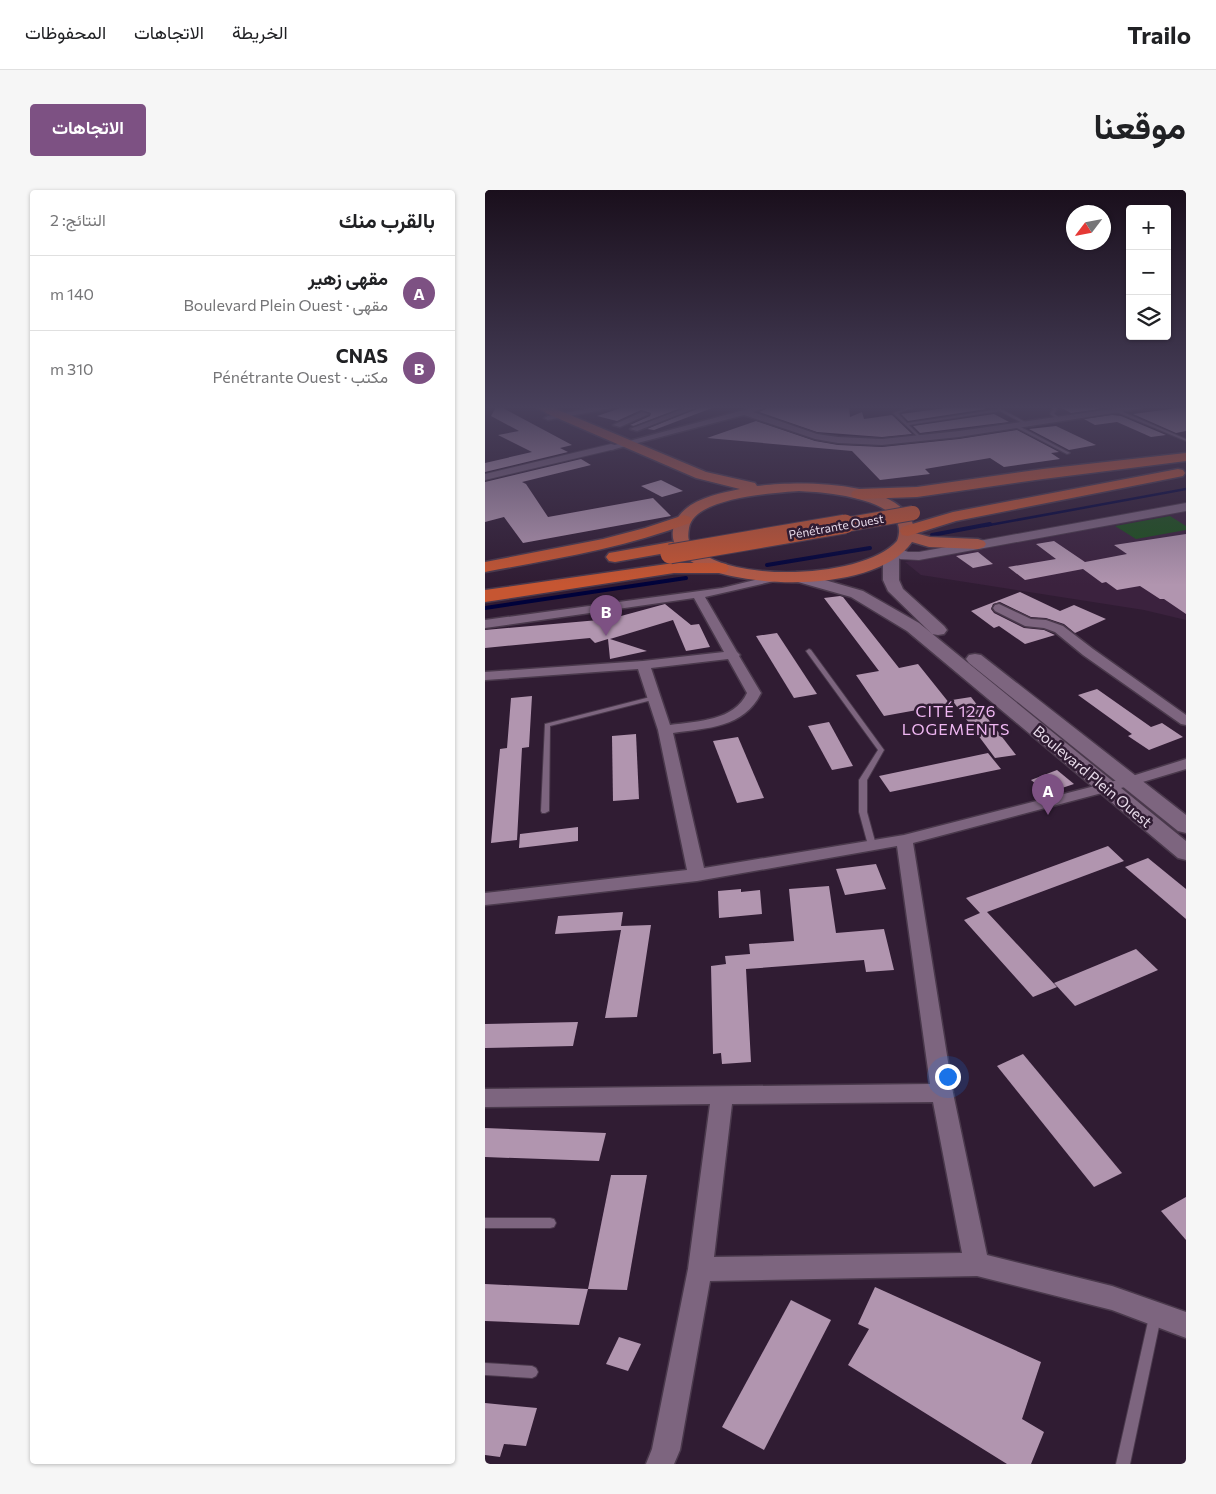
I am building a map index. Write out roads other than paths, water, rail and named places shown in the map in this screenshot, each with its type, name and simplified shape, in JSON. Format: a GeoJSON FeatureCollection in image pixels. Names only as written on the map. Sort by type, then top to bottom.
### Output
{"type":"FeatureCollection","features":[{"type":"Feature","properties":{"kind":"highway"},"geometry":{"type":"LineString","coordinates":[[859,494],[917,492],[1113,466]]}},
{"type":"Feature","properties":{"kind":"highway","name":"Pénétrante Ouest"},"geometry":{"type":"LineString","coordinates":[[485,585],[1155,466]]}},
{"type":"Feature","properties":{"kind":"highway","name":"Pénétrante Ouest"},"geometry":{"type":"LineString","coordinates":[[910,510],[1186,467]]}},
{"type":"Feature","properties":{"kind":"highway"},"geometry":{"type":"LineString","coordinates":[[907,533],[953,517],[1186,472]]}},
{"type":"Feature","properties":{"kind":"highway"},"geometry":{"type":"LineString","coordinates":[[485,566],[603,544],[651,532],[692,502]]}},
{"type":"Feature","properties":{"kind":"highway","name":"Pénétrante Ouest"},"geometry":{"type":"LineString","coordinates":[[485,578],[670,551]]}},
{"type":"Feature","properties":{"kind":"highway"},"geometry":{"type":"LineString","coordinates":[[485,596],[674,568],[720,568]]}},
{"type":"Feature","properties":{"kind":"main road"},"geometry":{"type":"LineString","coordinates":[[640,466],[692,502],[777,488]]}},
{"type":"Feature","properties":{"kind":"main road"},"geometry":{"type":"LineString","coordinates":[[679,466],[699,476],[728,483],[777,488],[820,488],[859,494],[879,501],[894,510],[904,520],[907,533],[893,553],[873,563],[851,570],[788,577],[742,573],[720,568],[701,560],[688,551],[680,540],[679,530],[692,502]]}},
{"type":"Feature","properties":{"kind":"main road"},"geometry":{"type":"LineString","coordinates":[[907,533],[929,542],[978,544]]}},
{"type":"Feature","properties":{"kind":"main road","name":"Boulevard Plein Ouest"},"geometry":{"type":"LineString","coordinates":[[893,553],[891,580],[896,591],[929,623],[1186,826]]}},
{"type":"Feature","properties":{"kind":"main road","name":"Boulevard Plein Ouest"},"geometry":{"type":"LineString","coordinates":[[788,577],[857,594],[913,627],[1186,853]]}},
{"type":"Feature","properties":{"kind":"street"},"geometry":{"type":"LineString","coordinates":[[485,477],[529,466]]}},
{"type":"Feature","properties":{"kind":"street"},"geometry":{"type":"LineString","coordinates":[[893,553],[914,556],[1186,508]]}},
{"type":"Feature","properties":{"kind":"street"},"geometry":{"type":"LineString","coordinates":[[485,624],[697,594],[788,577]]}},
{"type":"Feature","properties":{"kind":"street"},"geometry":{"type":"LineString","coordinates":[[665,730],[723,720],[735,715],[752,702],[754,693],[697,594]]}},
{"type":"Feature","properties":{"kind":"street"},"geometry":{"type":"LineString","coordinates":[[999,608],[1029,623],[1045,624],[1059,629],[1088,652],[1186,721]]}},
{"type":"Feature","properties":{"kind":"street"},"geometry":{"type":"LineString","coordinates":[[485,676],[643,665],[734,656]]}},
{"type":"Feature","properties":{"kind":"street"},"geometry":{"type":"LineString","coordinates":[[643,665],[665,730],[697,875]]}},
{"type":"Feature","properties":{"kind":"street"},"geometry":{"type":"LineString","coordinates":[[485,899],[697,875],[904,840],[1131,782],[1186,764]]}},
{"type":"Feature","properties":{"kind":"street"},"geometry":{"type":"LineString","coordinates":[[904,840],[942,1093],[977,1264]]}},
{"type":"Feature","properties":{"kind":"street"},"geometry":{"type":"LineString","coordinates":[[485,1098],[942,1093]]}},
{"type":"Feature","properties":{"kind":"street"},"geometry":{"type":"LineString","coordinates":[[660,1464],[665,1450],[700,1269],[722,1095]]}},
{"type":"Feature","properties":{"kind":"street"},"geometry":{"type":"LineString","coordinates":[[700,1269],[977,1264],[1112,1298],[1186,1325]]}},
{"type":"Feature","properties":{"kind":"lane"},"geometry":{"type":"LineString","coordinates":[[809,652],[881,750],[863,780],[863,812],[872,846]]}},
{"type":"Feature","properties":{"kind":"lane"},"geometry":{"type":"LineString","coordinates":[[545,812],[547,725],[654,698]]}},
{"type":"Feature","properties":{"kind":"lane"},"geometry":{"type":"LineString","coordinates":[[485,1223],[550,1222]]}},
{"type":"Feature","properties":{"kind":"lane"},"geometry":{"type":"LineString","coordinates":[[1123,1464],[1155,1313]]}},
{"type":"Feature","properties":{"kind":"lane"},"geometry":{"type":"LineString","coordinates":[[485,1369],[532,1372]]}},
{"type":"Feature","properties":{"kind":"waterway"},"geometry":{"type":"LineString","coordinates":[[984,526],[1186,489]]}},
{"type":"Feature","properties":{"kind":"waterway"},"geometry":{"type":"LineString","coordinates":[[932,535],[990,524]]}},
{"type":"Feature","properties":{"kind":"waterway"},"geometry":{"type":"LineString","coordinates":[[767,565],[870,548]]}},
{"type":"Feature","properties":{"kind":"waterway"},"geometry":{"type":"LineString","coordinates":[[485,608],[686,578]]}},
{"type":"Feature","properties":{"kind":"place","name":"CNAS"},"geometry":{"type":"Point","coordinates":[606,636]}},
{"type":"Feature","properties":{"kind":"place","name":"مقهى زهير"},"geometry":{"type":"Point","coordinates":[1048,815]}},
{"type":"Feature","properties":{"kind":"district","name":"CITÉ 1276 LOGEMENTS"},"geometry":{"type":"Point","coordinates":[956,719]}}]}
